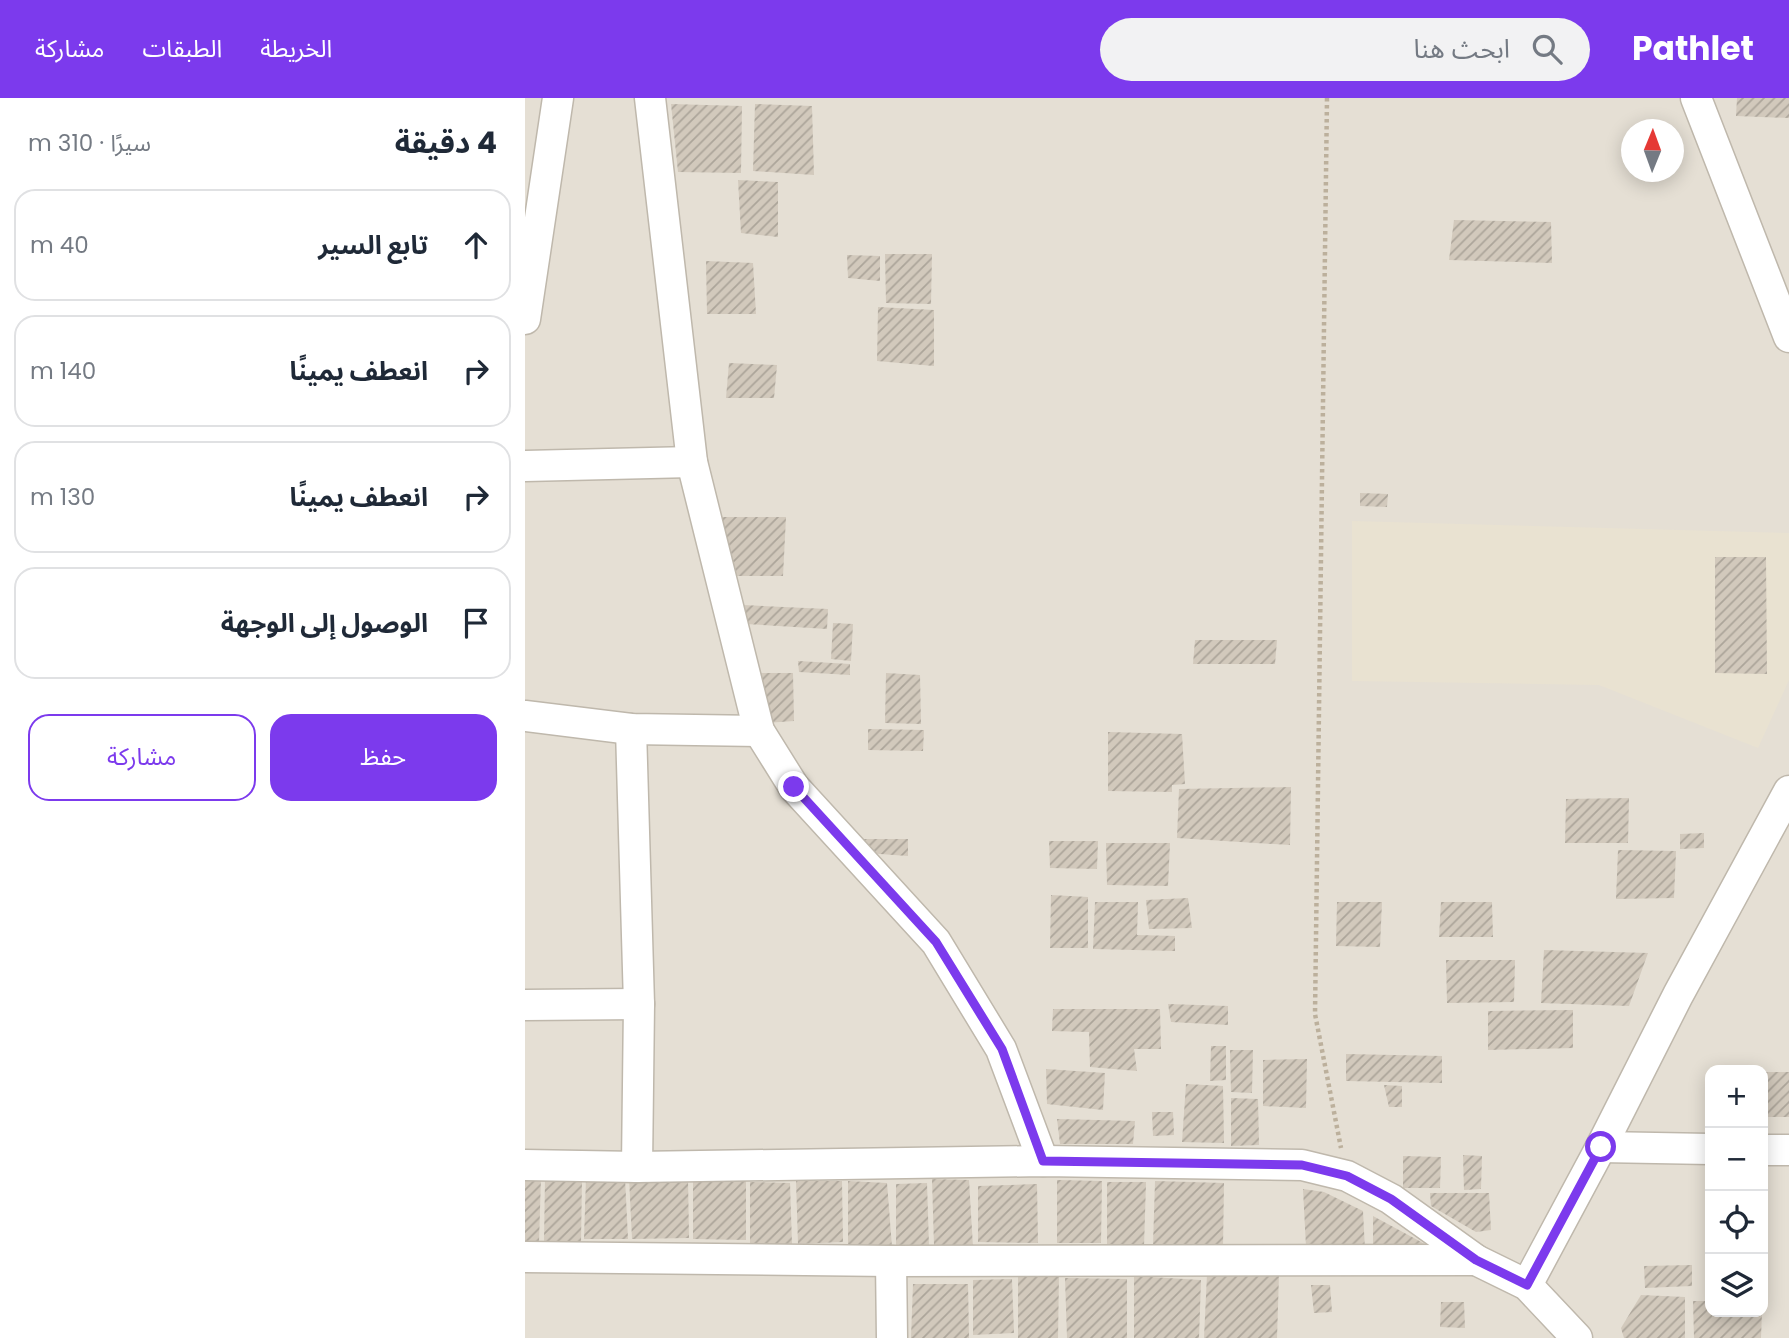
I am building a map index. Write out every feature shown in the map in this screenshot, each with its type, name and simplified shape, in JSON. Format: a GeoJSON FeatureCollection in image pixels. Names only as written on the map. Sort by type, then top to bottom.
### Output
{"type":"FeatureCollection","features":[{"type":"Feature","properties":{"kind":"street"},"geometry":{"type":"LineString","coordinates":[[525,319],[558,98]]}},
{"type":"Feature","properties":{"kind":"street"},"geometry":{"type":"LineString","coordinates":[[650,98],[692,462],[759,731],[794,787],[936,942],[1002,1049],[1043,1161]]}},
{"type":"Feature","properties":{"kind":"street"},"geometry":{"type":"LineString","coordinates":[[1696,98],[1789,337]]}},
{"type":"Feature","properties":{"kind":"street"},"geometry":{"type":"LineString","coordinates":[[525,466],[692,462]]}},
{"type":"Feature","properties":{"kind":"street"},"geometry":{"type":"LineString","coordinates":[[525,716],[631,729],[759,731]]}},
{"type":"Feature","properties":{"kind":"street"},"geometry":{"type":"LineString","coordinates":[[631,729],[639,1004],[637,1167]]}},
{"type":"Feature","properties":{"kind":"street"},"geometry":{"type":"LineString","coordinates":[[1527,1285],[1789,791]]}},
{"type":"Feature","properties":{"kind":"street"},"geometry":{"type":"LineString","coordinates":[[525,1005],[639,1004]]}},
{"type":"Feature","properties":{"kind":"street"},"geometry":{"type":"LineString","coordinates":[[1601,1147],[1705,1149]]}},
{"type":"Feature","properties":{"kind":"street"},"geometry":{"type":"LineString","coordinates":[[1768,1150],[1789,1150]]}},
{"type":"Feature","properties":{"kind":"street"},"geometry":{"type":"LineString","coordinates":[[525,1165],[637,1167],[1043,1161],[1302,1165],[1347,1176],[1391,1199],[1476,1260],[1527,1285],[1577,1338]]}},
{"type":"Feature","properties":{"kind":"street"},"geometry":{"type":"LineString","coordinates":[[525,1257],[891,1261],[1476,1260]]}},
{"type":"Feature","properties":{"kind":"street"},"geometry":{"type":"LineString","coordinates":[[891,1261],[892,1338]]}},
{"type":"Feature","properties":{"kind":"path"},"geometry":{"type":"LineString","coordinates":[[1327,98],[1315,1014],[1347,1176]]}},
{"type":"Feature","properties":{"kind":"shaded area"},"geometry":{"type":"Polygon","coordinates":[[[525,98],[1789,98],[1789,1338],[525,1338],[525,98]]]}},
{"type":"Feature","properties":{"kind":"shaded area"},"geometry":{"type":"Polygon","coordinates":[[[1352,521],[1789,533],[1789,680],[1758,748],[1599,685],[1352,681],[1352,521]]]}},
{"type":"Feature","properties":{"kind":"building"},"geometry":{"type":"Polygon","coordinates":[[[1737,98],[1789,98],[1789,118],[1736,116],[1737,98]]]}},
{"type":"Feature","properties":{"kind":"building"},"geometry":{"type":"Polygon","coordinates":[[[671,104],[742,106],[741,173],[678,172],[671,104]]]}},
{"type":"Feature","properties":{"kind":"building"},"geometry":{"type":"Polygon","coordinates":[[[755,104],[812,106],[814,175],[753,171],[755,104]]]}},
{"type":"Feature","properties":{"kind":"building"},"geometry":{"type":"Polygon","coordinates":[[[738,180],[778,182],[778,237],[741,233],[738,180]]]}},
{"type":"Feature","properties":{"kind":"building"},"geometry":{"type":"Polygon","coordinates":[[[1454,220],[1551,222],[1552,263],[1449,260],[1454,220]]]}},
{"type":"Feature","properties":{"kind":"building"},"geometry":{"type":"Polygon","coordinates":[[[885,254],[932,254],[931,304],[886,303],[885,254]]]}},
{"type":"Feature","properties":{"kind":"building"},"geometry":{"type":"Polygon","coordinates":[[[847,255],[880,256],[880,281],[848,278],[847,255]]]}},
{"type":"Feature","properties":{"kind":"building"},"geometry":{"type":"Polygon","coordinates":[[[706,261],[753,263],[756,314],[707,314],[706,261]]]}},
{"type":"Feature","properties":{"kind":"building"},"geometry":{"type":"Polygon","coordinates":[[[878,307],[934,310],[934,366],[877,361],[878,307]]]}},
{"type":"Feature","properties":{"kind":"building"},"geometry":{"type":"Polygon","coordinates":[[[729,363],[777,365],[774,398],[726,398],[729,363]]]}},
{"type":"Feature","properties":{"kind":"building"},"geometry":{"type":"Polygon","coordinates":[[[1360,493],[1388,494],[1387,507],[1360,506],[1360,493]]]}},
{"type":"Feature","properties":{"kind":"building"},"geometry":{"type":"Polygon","coordinates":[[[722,517],[786,517],[783,576],[732,576],[722,517]]]}},
{"type":"Feature","properties":{"kind":"building"},"geometry":{"type":"Polygon","coordinates":[[[1715,557],[1766,557],[1767,674],[1715,673],[1715,557]]]}},
{"type":"Feature","properties":{"kind":"building"},"geometry":{"type":"Polygon","coordinates":[[[743,605],[828,609],[827,629],[746,624],[743,605]]]}},
{"type":"Feature","properties":{"kind":"building"},"geometry":{"type":"Polygon","coordinates":[[[833,623],[853,624],[851,661],[831,659],[833,623]]]}},
{"type":"Feature","properties":{"kind":"building"},"geometry":{"type":"Polygon","coordinates":[[[1195,640],[1277,640],[1275,664],[1193,664],[1195,640]]]}},
{"type":"Feature","properties":{"kind":"building"},"geometry":{"type":"Polygon","coordinates":[[[798,661],[850,664],[850,675],[799,672],[798,661]]]}},
{"type":"Feature","properties":{"kind":"building"},"geometry":{"type":"Polygon","coordinates":[[[759,673],[793,673],[794,721],[766,723],[759,673]]]}},
{"type":"Feature","properties":{"kind":"building"},"geometry":{"type":"Polygon","coordinates":[[[886,673],[920,675],[921,724],[885,723],[886,673]]]}},
{"type":"Feature","properties":{"kind":"building"},"geometry":{"type":"Polygon","coordinates":[[[868,729],[924,730],[923,751],[868,750],[868,729]]]}},
{"type":"Feature","properties":{"kind":"building"},"geometry":{"type":"Polygon","coordinates":[[[1108,732],[1182,734],[1185,784],[1172,785],[1172,792],[1108,791],[1108,732]]]}},
{"type":"Feature","properties":{"kind":"building"},"geometry":{"type":"Polygon","coordinates":[[[1291,787],[1290,845],[1177,838],[1179,789],[1291,787]]]}},
{"type":"Feature","properties":{"kind":"building"},"geometry":{"type":"Polygon","coordinates":[[[1629,798],[1628,843],[1565,843],[1566,799],[1629,798]]]}},
{"type":"Feature","properties":{"kind":"building"},"geometry":{"type":"Polygon","coordinates":[[[1704,833],[1704,848],[1680,849],[1680,834],[1704,833]]]}},
{"type":"Feature","properties":{"kind":"building"},"geometry":{"type":"Polygon","coordinates":[[[864,839],[908,839],[908,856],[866,853],[864,839]]]}},
{"type":"Feature","properties":{"kind":"building"},"geometry":{"type":"Polygon","coordinates":[[[1049,841],[1098,841],[1097,869],[1050,868],[1049,841]]]}},
{"type":"Feature","properties":{"kind":"building"},"geometry":{"type":"Polygon","coordinates":[[[1106,843],[1170,843],[1168,886],[1107,885],[1106,843]]]}},
{"type":"Feature","properties":{"kind":"building"},"geometry":{"type":"Polygon","coordinates":[[[1618,850],[1676,851],[1674,898],[1616,899],[1618,850]]]}},
{"type":"Feature","properties":{"kind":"building"},"geometry":{"type":"Polygon","coordinates":[[[1051,895],[1088,897],[1088,948],[1050,948],[1051,895]]]}},
{"type":"Feature","properties":{"kind":"building"},"geometry":{"type":"Polygon","coordinates":[[[1188,898],[1192,928],[1149,929],[1146,900],[1188,898]]]}},
{"type":"Feature","properties":{"kind":"building"},"geometry":{"type":"Polygon","coordinates":[[[1095,902],[1138,902],[1137,935],[1175,936],[1175,951],[1093,949],[1095,902]]]}},
{"type":"Feature","properties":{"kind":"building"},"geometry":{"type":"Polygon","coordinates":[[[1337,902],[1382,902],[1380,947],[1336,946],[1337,902]]]}},
{"type":"Feature","properties":{"kind":"building"},"geometry":{"type":"Polygon","coordinates":[[[1441,902],[1492,902],[1493,937],[1439,937],[1441,902]]]}},
{"type":"Feature","properties":{"kind":"building"},"geometry":{"type":"Polygon","coordinates":[[[1544,950],[1648,953],[1629,1006],[1541,1003],[1544,950]]]}},
{"type":"Feature","properties":{"kind":"building"},"geometry":{"type":"Polygon","coordinates":[[[1446,960],[1515,960],[1514,1002],[1447,1003],[1446,960]]]}},
{"type":"Feature","properties":{"kind":"building"},"geometry":{"type":"Polygon","coordinates":[[[1168,1004],[1228,1006],[1228,1025],[1171,1022],[1168,1004]]]}},
{"type":"Feature","properties":{"kind":"building"},"geometry":{"type":"Polygon","coordinates":[[[1053,1009],[1160,1009],[1161,1049],[1134,1049],[1137,1071],[1090,1067],[1089,1032],[1052,1031],[1053,1009]]]}},
{"type":"Feature","properties":{"kind":"building"},"geometry":{"type":"Polygon","coordinates":[[[1573,1010],[1573,1048],[1488,1050],[1488,1011],[1573,1010]]]}},
{"type":"Feature","properties":{"kind":"building"},"geometry":{"type":"Polygon","coordinates":[[[1211,1046],[1226,1046],[1226,1080],[1210,1081],[1211,1046]]]}},
{"type":"Feature","properties":{"kind":"building"},"geometry":{"type":"Polygon","coordinates":[[[1230,1050],[1253,1050],[1252,1093],[1231,1092],[1230,1050]]]}},
{"type":"Feature","properties":{"kind":"building"},"geometry":{"type":"Polygon","coordinates":[[[1346,1054],[1442,1056],[1442,1083],[1346,1081],[1346,1054]]]}},
{"type":"Feature","properties":{"kind":"building"},"geometry":{"type":"Polygon","coordinates":[[[1307,1059],[1306,1108],[1263,1106],[1263,1060],[1307,1059]]]}},
{"type":"Feature","properties":{"kind":"building"},"geometry":{"type":"Polygon","coordinates":[[[1046,1069],[1105,1073],[1103,1110],[1047,1104],[1046,1069]]]}},
{"type":"Feature","properties":{"kind":"building"},"geometry":{"type":"Polygon","coordinates":[[[1768,1072],[1789,1072],[1789,1117],[1768,1117],[1768,1072]]]}},
{"type":"Feature","properties":{"kind":"building"},"geometry":{"type":"Polygon","coordinates":[[[1186,1084],[1223,1086],[1224,1143],[1182,1142],[1186,1084]]]}},
{"type":"Feature","properties":{"kind":"building"},"geometry":{"type":"Polygon","coordinates":[[[1384,1085],[1402,1086],[1402,1107],[1389,1107],[1384,1085]]]}},
{"type":"Feature","properties":{"kind":"building"},"geometry":{"type":"Polygon","coordinates":[[[1231,1098],[1258,1099],[1259,1145],[1231,1146],[1231,1098]]]}},
{"type":"Feature","properties":{"kind":"building"},"geometry":{"type":"Polygon","coordinates":[[[1152,1112],[1173,1112],[1174,1135],[1153,1136],[1152,1112]]]}},
{"type":"Feature","properties":{"kind":"building"},"geometry":{"type":"Polygon","coordinates":[[[1057,1119],[1135,1121],[1133,1144],[1060,1144],[1057,1119]]]}},
{"type":"Feature","properties":{"kind":"building"},"geometry":{"type":"Polygon","coordinates":[[[1463,1155],[1482,1156],[1481,1189],[1464,1190],[1463,1155]]]}},
{"type":"Feature","properties":{"kind":"building"},"geometry":{"type":"Polygon","coordinates":[[[1403,1156],[1441,1157],[1440,1188],[1403,1188],[1403,1156]]]}},
{"type":"Feature","properties":{"kind":"building"},"geometry":{"type":"Polygon","coordinates":[[[525,1177],[541,1177],[539,1243],[525,1243],[525,1177]]]}},
{"type":"Feature","properties":{"kind":"building"},"geometry":{"type":"Polygon","coordinates":[[[629,1177],[688,1179],[689,1238],[632,1239],[629,1177]]]}},
{"type":"Feature","properties":{"kind":"building"},"geometry":{"type":"Polygon","coordinates":[[[545,1178],[582,1178],[581,1242],[544,1243],[545,1178]]]}},
{"type":"Feature","properties":{"kind":"building"},"geometry":{"type":"Polygon","coordinates":[[[586,1178],[625,1178],[628,1239],[584,1239],[586,1178]]]}},
{"type":"Feature","properties":{"kind":"building"},"geometry":{"type":"Polygon","coordinates":[[[932,1179],[969,1180],[973,1247],[934,1246],[932,1179]]]}},
{"type":"Feature","properties":{"kind":"building"},"geometry":{"type":"Polygon","coordinates":[[[693,1180],[746,1181],[746,1240],[693,1239],[693,1180]]]}},
{"type":"Feature","properties":{"kind":"building"},"geometry":{"type":"Polygon","coordinates":[[[1057,1180],[1102,1181],[1101,1243],[1057,1243],[1057,1180]]]}},
{"type":"Feature","properties":{"kind":"building"},"geometry":{"type":"Polygon","coordinates":[[[796,1181],[842,1181],[843,1242],[798,1244],[796,1181]]]}},
{"type":"Feature","properties":{"kind":"building"},"geometry":{"type":"Polygon","coordinates":[[[848,1181],[887,1183],[892,1247],[848,1245],[848,1181]]]}},
{"type":"Feature","properties":{"kind":"building"},"geometry":{"type":"Polygon","coordinates":[[[1155,1181],[1224,1183],[1223,1248],[1153,1246],[1155,1181]]]}},
{"type":"Feature","properties":{"kind":"building"},"geometry":{"type":"Polygon","coordinates":[[[750,1182],[790,1183],[792,1244],[750,1244],[750,1182]]]}},
{"type":"Feature","properties":{"kind":"building"},"geometry":{"type":"Polygon","coordinates":[[[1107,1182],[1146,1182],[1144,1246],[1107,1245],[1107,1182]]]}},
{"type":"Feature","properties":{"kind":"building"},"geometry":{"type":"Polygon","coordinates":[[[927,1183],[929,1247],[896,1247],[896,1184],[927,1183]]]}},
{"type":"Feature","properties":{"kind":"building"},"geometry":{"type":"Polygon","coordinates":[[[1037,1184],[1038,1243],[978,1242],[978,1186],[1037,1184]]]}},
{"type":"Feature","properties":{"kind":"building"},"geometry":{"type":"Polygon","coordinates":[[[1303,1189],[1324,1192],[1363,1211],[1365,1250],[1306,1247],[1303,1189]]]}},
{"type":"Feature","properties":{"kind":"building"},"geometry":{"type":"Polygon","coordinates":[[[1430,1193],[1489,1193],[1491,1230],[1476,1232],[1431,1206],[1430,1193]]]}},
{"type":"Feature","properties":{"kind":"building"},"geometry":{"type":"Polygon","coordinates":[[[1373,1216],[1436,1250],[1373,1252],[1373,1216]]]}},
{"type":"Feature","properties":{"kind":"building"},"geometry":{"type":"Polygon","coordinates":[[[1692,1265],[1692,1286],[1645,1288],[1644,1266],[1692,1265]]]}},
{"type":"Feature","properties":{"kind":"building"},"geometry":{"type":"Polygon","coordinates":[[[1207,1274],[1279,1274],[1277,1338],[1204,1338],[1207,1274]]]}},
{"type":"Feature","properties":{"kind":"building"},"geometry":{"type":"Polygon","coordinates":[[[1018,1275],[1059,1275],[1058,1338],[1018,1338],[1018,1275]]]}},
{"type":"Feature","properties":{"kind":"building"},"geometry":{"type":"Polygon","coordinates":[[[1134,1276],[1201,1280],[1199,1338],[1134,1338],[1134,1276]]]}},
{"type":"Feature","properties":{"kind":"building"},"geometry":{"type":"Polygon","coordinates":[[[1065,1278],[1127,1279],[1127,1338],[1067,1338],[1065,1278]]]}},
{"type":"Feature","properties":{"kind":"building"},"geometry":{"type":"Polygon","coordinates":[[[1012,1279],[1014,1333],[973,1335],[973,1280],[1012,1279]]]}},
{"type":"Feature","properties":{"kind":"building"},"geometry":{"type":"Polygon","coordinates":[[[913,1284],[968,1284],[969,1338],[911,1338],[913,1284]]]}},
{"type":"Feature","properties":{"kind":"building"},"geometry":{"type":"Polygon","coordinates":[[[1311,1285],[1330,1285],[1332,1312],[1314,1313],[1311,1285]]]}},
{"type":"Feature","properties":{"kind":"building"},"geometry":{"type":"Polygon","coordinates":[[[1641,1295],[1685,1297],[1685,1338],[1624,1338],[1621,1328],[1641,1295]]]}},
{"type":"Feature","properties":{"kind":"building"},"geometry":{"type":"Polygon","coordinates":[[[1693,1301],[1705,1301],[1705,1317],[1762,1317],[1761,1338],[1694,1338],[1693,1301]]]}},
{"type":"Feature","properties":{"kind":"building"},"geometry":{"type":"Polygon","coordinates":[[[1441,1302],[1464,1302],[1465,1328],[1440,1327],[1441,1302]]]}},
{"type":"Feature","properties":{"kind":"route"},"geometry":{"type":"LineString","coordinates":[[794,787],[936,942],[1002,1049],[1043,1161],[1302,1165],[1347,1176],[1391,1199],[1476,1260],[1527,1285],[1601,1147]]}}]}
